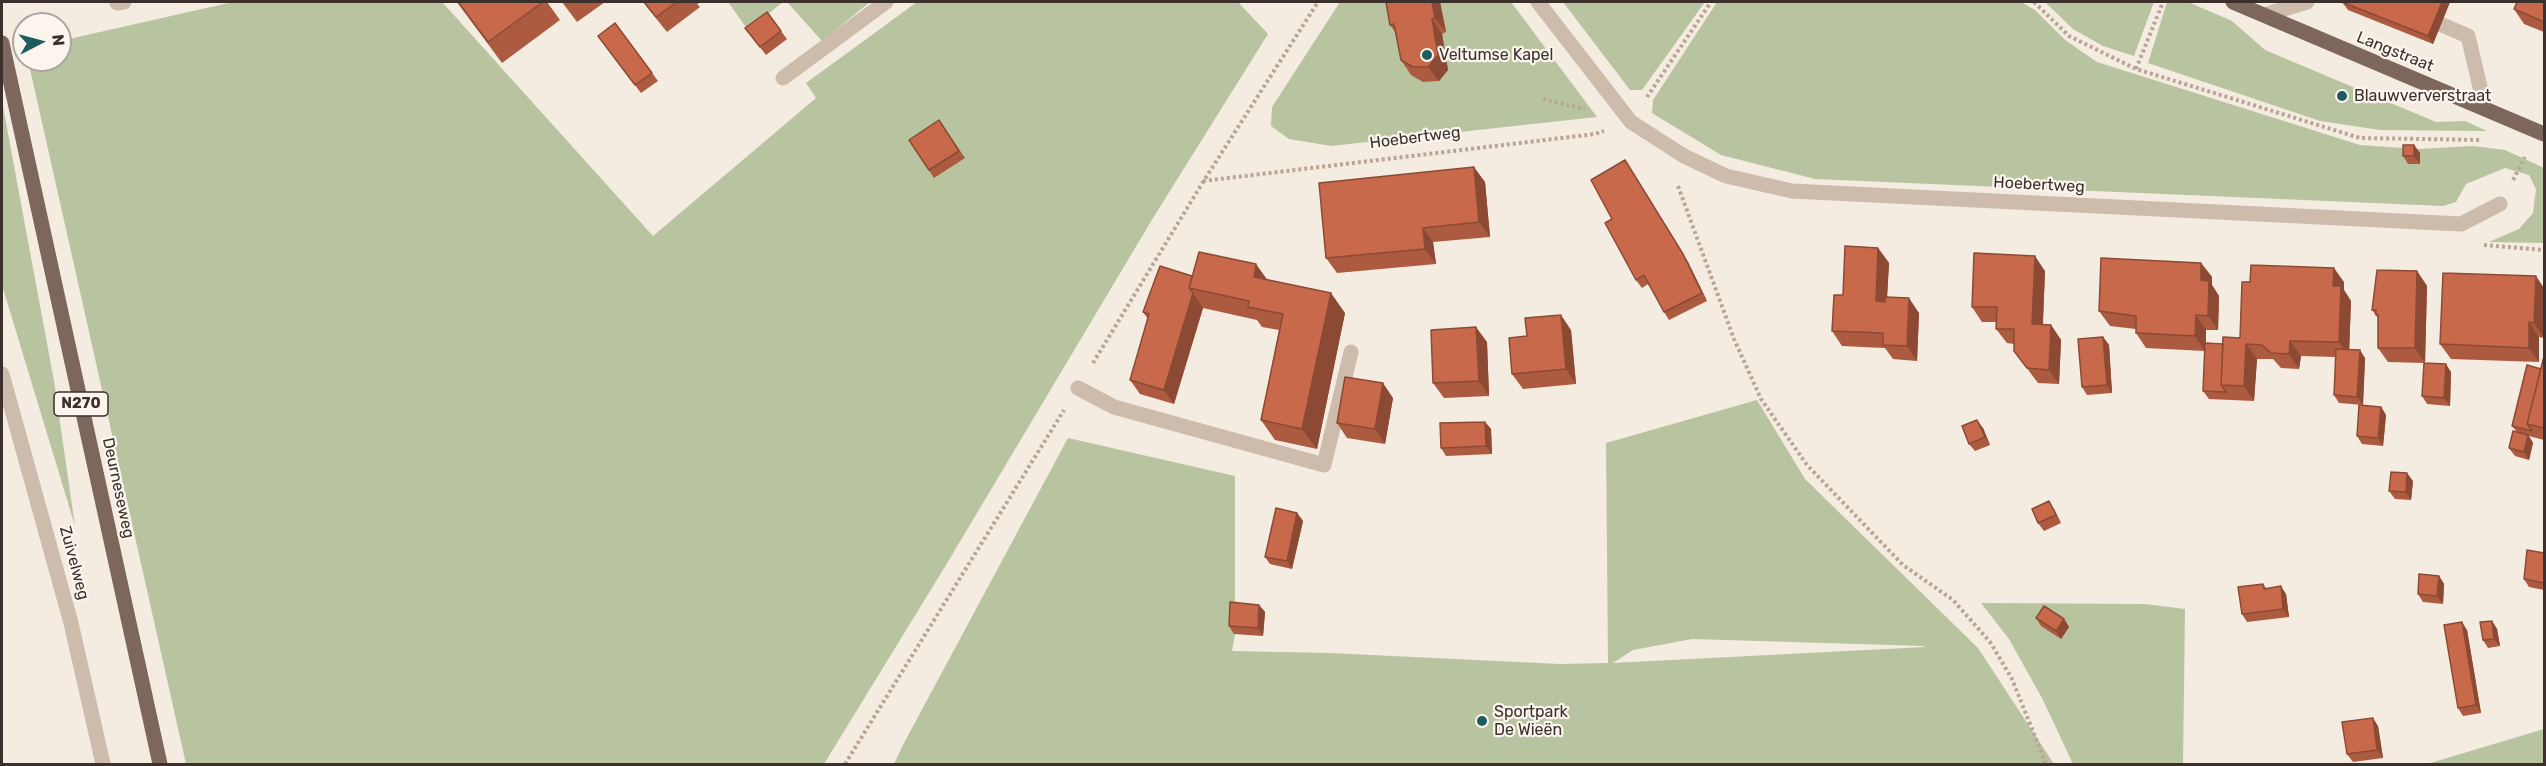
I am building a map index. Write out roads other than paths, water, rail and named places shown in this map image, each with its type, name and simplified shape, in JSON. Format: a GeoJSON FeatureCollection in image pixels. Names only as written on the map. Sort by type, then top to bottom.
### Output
{"type":"FeatureCollection","features":[{"type":"Feature","properties":{"kind":"main road","name":"Langstraat"},"geometry":{"type":"LineString","coordinates":[[2233,2],[2542,133]]}},
{"type":"Feature","properties":{"kind":"main road","name":"Deurneseweg"},"geometry":{"type":"LineString","coordinates":[[2,43],[160,765]]}},
{"type":"Feature","properties":{"kind":"street"},"geometry":{"type":"LineString","coordinates":[[783,78],[886,2]]}},
{"type":"Feature","properties":{"kind":"street","name":"Hoebertweg"},"geometry":{"type":"LineString","coordinates":[[1538,2],[1631,122],[1684,156],[1726,176],[1792,191],[2461,224],[2500,204]]}},
{"type":"Feature","properties":{"kind":"street"},"geometry":{"type":"LineString","coordinates":[[2264,15],[2307,2]]}},
{"type":"Feature","properties":{"kind":"street"},"geometry":{"type":"LineString","coordinates":[[2389,2],[2468,36],[2485,108]]}},
{"type":"Feature","properties":{"kind":"street"},"geometry":{"type":"LineString","coordinates":[[1078,388],[1114,407],[1324,465],[1351,352]]}},
{"type":"Feature","properties":{"kind":"street","name":"Zuivelweg"},"geometry":{"type":"LineString","coordinates":[[2,374],[71,623],[103,765]]}},
{"type":"Feature","properties":{"kind":"place","name":"Veltumse Kapel"},"geometry":{"type":"Point","coordinates":[1427,55]}},
{"type":"Feature","properties":{"kind":"place","name":"Blauwververstraat"},"geometry":{"type":"Point","coordinates":[2342,96]}},
{"type":"Feature","properties":{"kind":"place","name":"Sportpark De Wieën"},"geometry":{"type":"Point","coordinates":[1482,721]}}]}
